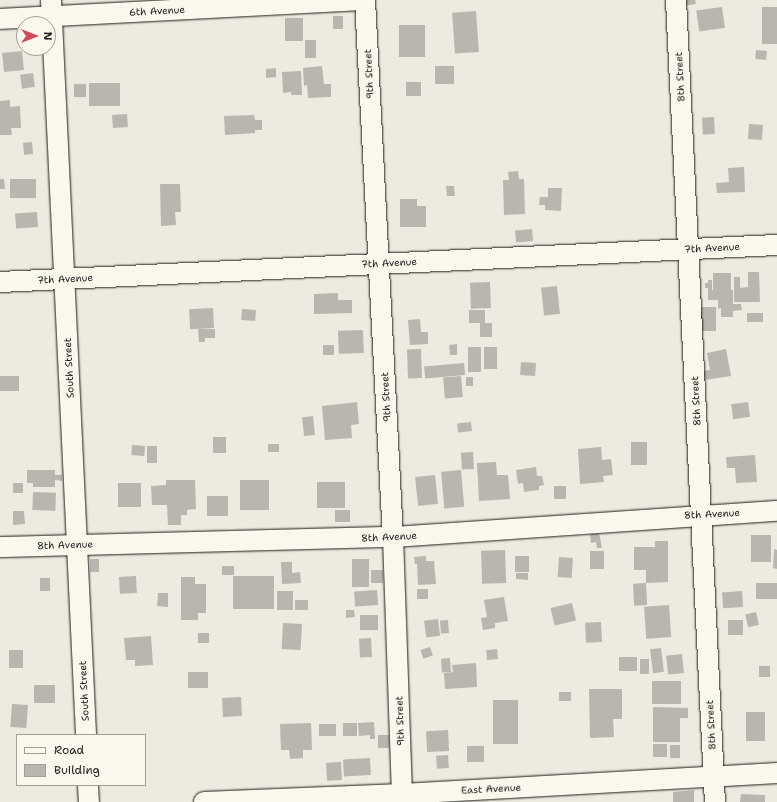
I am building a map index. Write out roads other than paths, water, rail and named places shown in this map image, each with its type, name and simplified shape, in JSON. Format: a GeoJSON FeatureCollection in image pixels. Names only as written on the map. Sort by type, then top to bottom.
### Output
{"type":"FeatureCollection","features":[{"type":"Feature","properties":{"kind":"street","name":"6th Avenue"},"geometry":{"type":"LineString","coordinates":[[0,19],[52,8],[362,0]]}},
{"type":"Feature","properties":{"kind":"street","name":"9th Street"},"geometry":{"type":"LineString","coordinates":[[365,0],[393,537],[398,797]]}},
{"type":"Feature","properties":{"kind":"street","name":"8th Street"},"geometry":{"type":"LineString","coordinates":[[676,0],[715,802]]}},
{"type":"Feature","properties":{"kind":"street","name":"South Street"},"geometry":{"type":"LineString","coordinates":[[52,8],[86,734]]}},
{"type":"Feature","properties":{"kind":"street","name":"7th Avenue"},"geometry":{"type":"LineString","coordinates":[[0,282],[777,245]]}},
{"type":"Feature","properties":{"kind":"street","name":"8th Avenue"},"geometry":{"type":"LineString","coordinates":[[0,547],[393,537],[777,511]]}},
{"type":"Feature","properties":{"kind":"street","name":"East Avenue"},"geometry":{"type":"LineString","coordinates":[[204,802],[398,797],[777,773]]}},
{"type":"Feature","properties":{"kind":"street"},"geometry":{"type":"LineString","coordinates":[[88,786],[89,802]]}}]}
